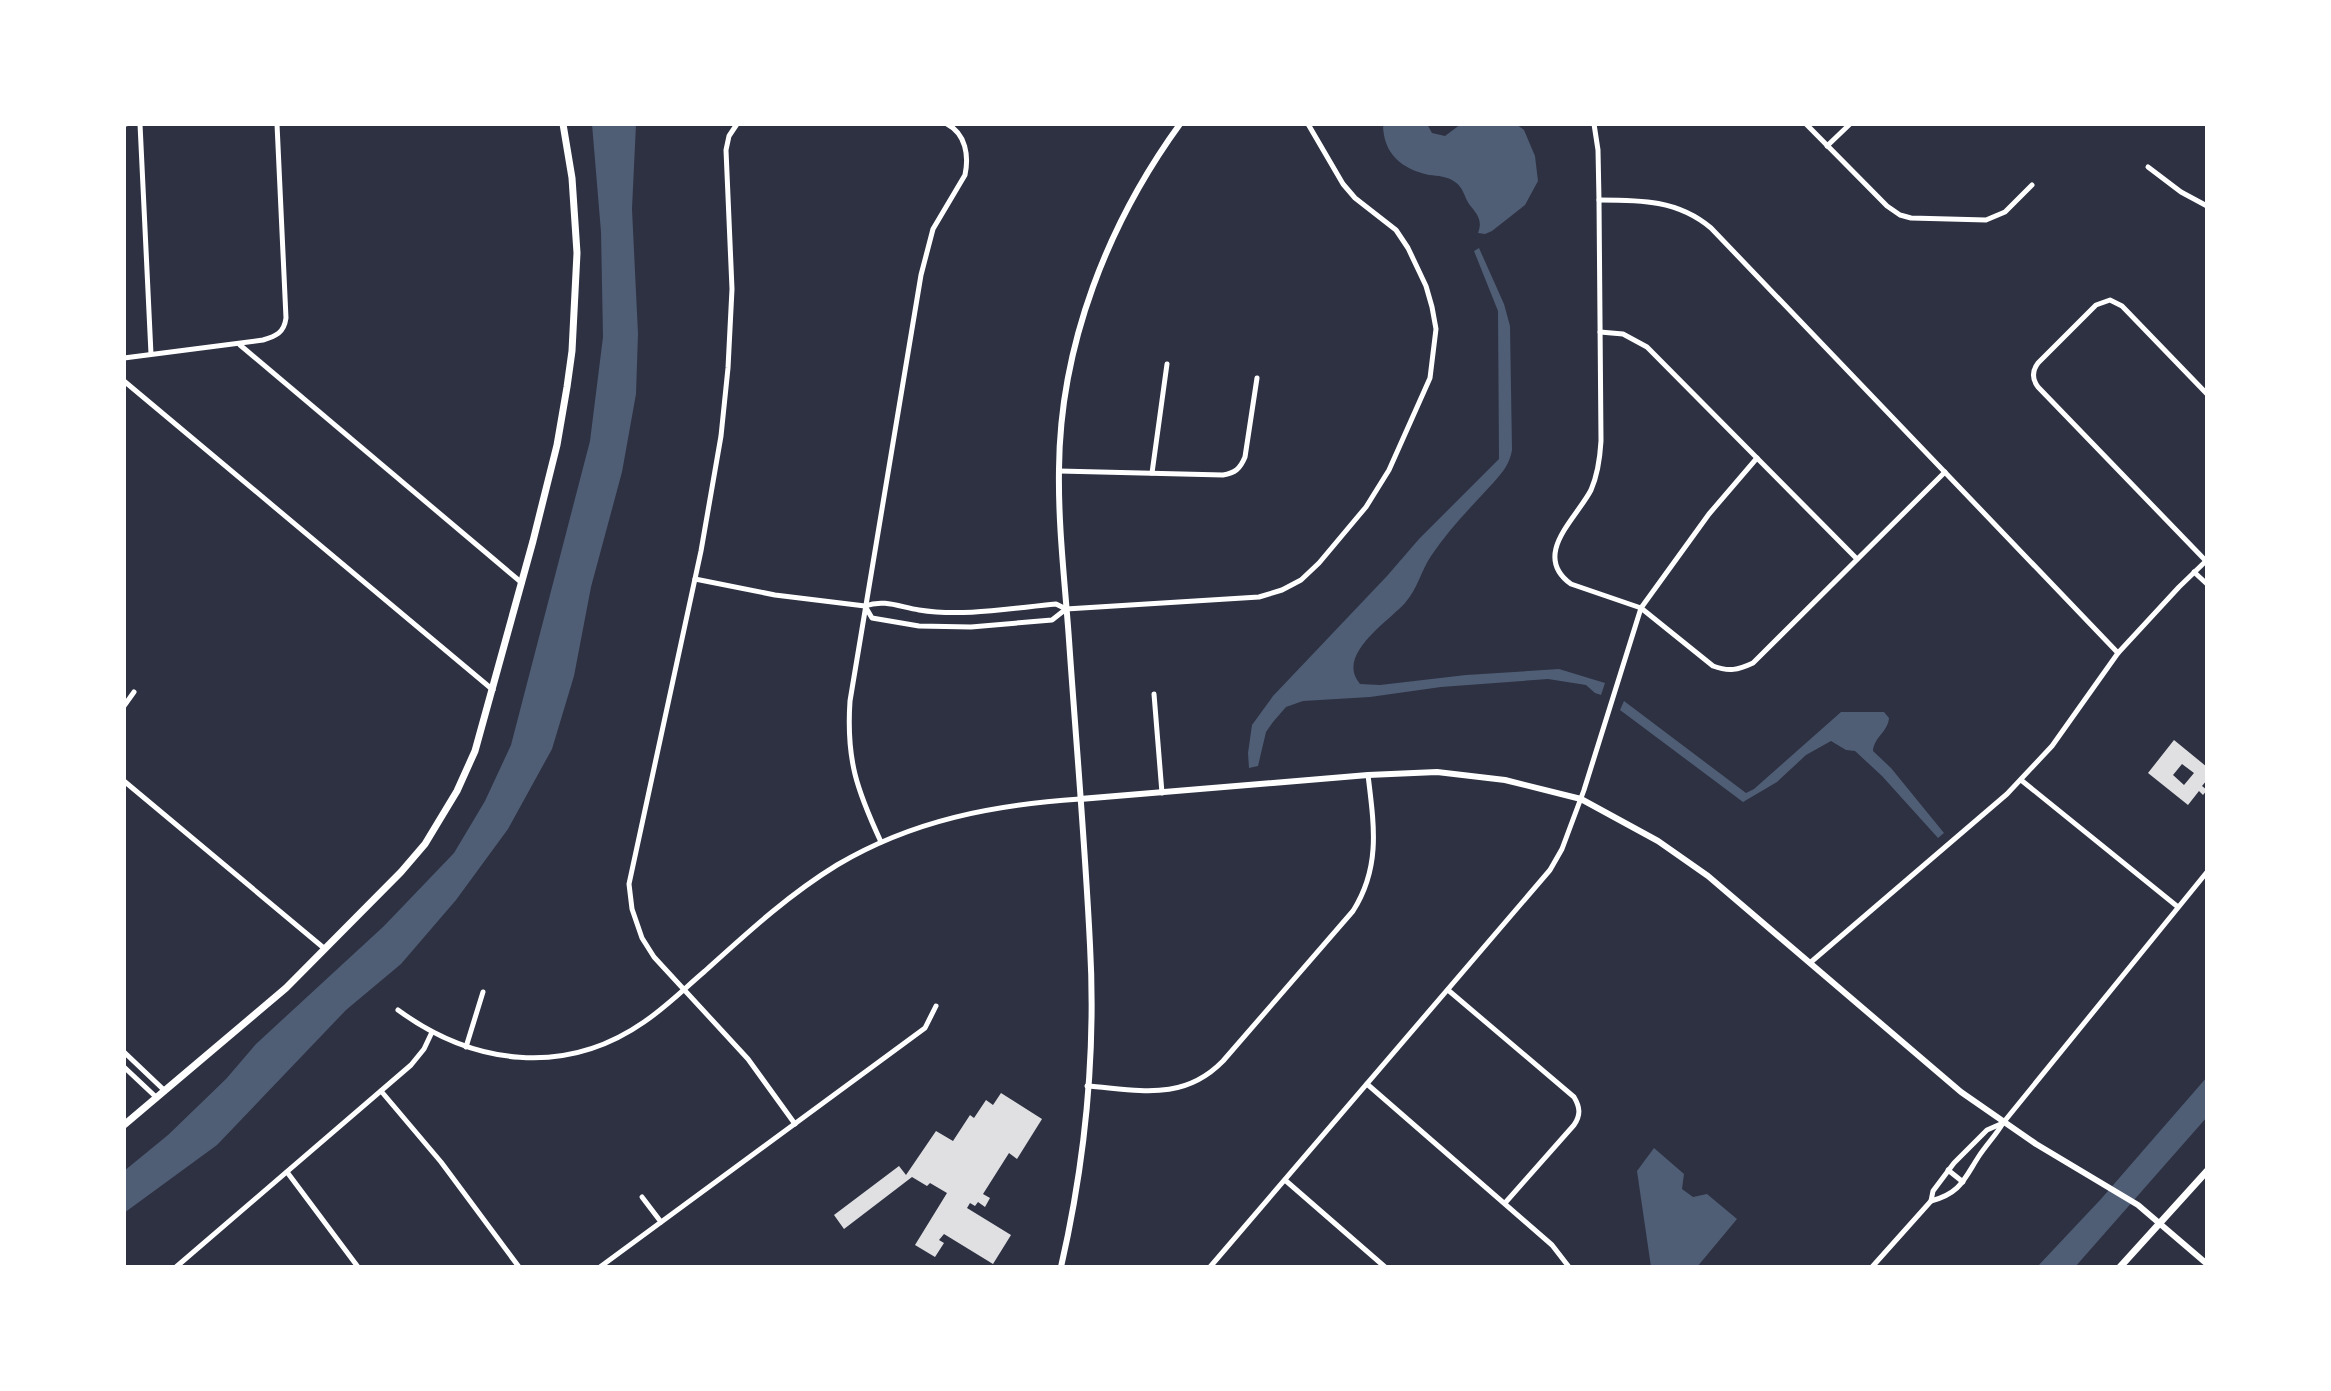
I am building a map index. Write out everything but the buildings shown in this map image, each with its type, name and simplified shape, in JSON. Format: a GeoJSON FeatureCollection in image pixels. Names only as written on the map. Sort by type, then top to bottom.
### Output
{"type":"FeatureCollection","features":[{"type":"Feature","properties":{"kind":"main road"},"geometry":{"type":"LineString","coordinates":[[124,1125],[270,1002],[401,872],[425,844],[457,791],[475,751],[557,445],[572,351],[576,227],[572,178],[563,124]]}},
{"type":"Feature","properties":{"kind":"main road"},"geometry":{"type":"LineString","coordinates":[[2120,1267],[2207,1171]]}},
{"type":"Feature","properties":{"kind":"street"},"geometry":{"type":"LineString","coordinates":[[140,124],[150,354]]}},
{"type":"Feature","properties":{"kind":"street"},"geometry":{"type":"LineString","coordinates":[[124,358],[240,345],[278,335],[285,328],[277,124]]}},
{"type":"Feature","properties":{"kind":"street"},"geometry":{"type":"LineString","coordinates":[[737,124],[729,136],[726,150],[732,289],[728,368],[714,484],[629,884],[632,909],[642,938],[654,957],[748,1059],[795,1124]]}},
{"type":"Feature","properties":{"kind":"street"},"geometry":{"type":"LineString","coordinates":[[881,842],[857,787],[852,767],[848,732],[850,701],[926,254],[933,229],[967,167],[964,143],[954,128],[947,124]]}},
{"type":"Feature","properties":{"kind":"street"},"geometry":{"type":"LineString","coordinates":[[1061,1267],[1077,1191],[1085,1133],[1091,1026],[1090,947],[1061,541],[1059,471],[1063,411],[1086,304],[1103,258],[1131,201],[1180,124]]}},
{"type":"Feature","properties":{"kind":"street"},"geometry":{"type":"LineString","coordinates":[[695,579],[775,595],[866,606],[878,601],[921,610],[961,612],[1056,604],[1066,609],[1259,597],[1282,590],[1301,580],[1319,563],[1366,506],[1389,470],[1430,378],[1436,329],[1426,286],[1408,248],[1396,230],[1349,191],[1308,124]]}},
{"type":"Feature","properties":{"kind":"street"},"geometry":{"type":"LineString","coordinates":[[1594,124],[1600,200],[1601,441],[1596,477],[1586,500],[1559,537],[1554,555],[1559,572],[1571,584],[1642,608],[1713,666],[1726,671],[1739,670],[1753,663],[1945,472]]}},
{"type":"Feature","properties":{"kind":"street"},"geometry":{"type":"LineString","coordinates":[[1806,124],[1886,206],[1911,218],[1986,220],[2005,212],[2032,185]]}},
{"type":"Feature","properties":{"kind":"street"},"geometry":{"type":"LineString","coordinates":[[1827,146],[1850,124]]}},
{"type":"Feature","properties":{"kind":"street"},"geometry":{"type":"LineString","coordinates":[[2148,167],[2181,192],[2207,206]]}},
{"type":"Feature","properties":{"kind":"street"},"geometry":{"type":"LineString","coordinates":[[1600,200],[1653,201],[1676,207],[1700,219],[2118,653]]}},
{"type":"Feature","properties":{"kind":"street"},"geometry":{"type":"LineString","coordinates":[[1811,962],[2021,780],[2052,746],[2118,653],[2206,560],[2035,383],[2035,367],[2096,305],[2104,300],[2115,301],[2207,394]]}},
{"type":"Feature","properties":{"kind":"street"},"geometry":{"type":"LineString","coordinates":[[1600,332],[1623,334],[1647,347],[1857,559]]}},
{"type":"Feature","properties":{"kind":"street"},"geometry":{"type":"LineString","coordinates":[[240,345],[522,583]]}},
{"type":"Feature","properties":{"kind":"street"},"geometry":{"type":"LineString","coordinates":[[1152,473],[1167,364]]}},
{"type":"Feature","properties":{"kind":"street"},"geometry":{"type":"LineString","coordinates":[[1059,471],[1223,475],[1233,473],[1241,467],[1245,457],[1257,378]]}},
{"type":"Feature","properties":{"kind":"street"},"geometry":{"type":"LineString","coordinates":[[124,382],[493,690]]}},
{"type":"Feature","properties":{"kind":"street"},"geometry":{"type":"LineString","coordinates":[[1210,1267],[1550,870],[1562,849],[1580,800],[1642,608],[1709,514],[1757,458]]}},
{"type":"Feature","properties":{"kind":"street"},"geometry":{"type":"LineString","coordinates":[[2194,572],[2207,584]]}},
{"type":"Feature","properties":{"kind":"street"},"geometry":{"type":"LineString","coordinates":[[866,606],[872,618],[881,620],[919,626],[961,627],[1052,620],[1066,609]]}},
{"type":"Feature","properties":{"kind":"street"},"geometry":{"type":"LineString","coordinates":[[961,612],[961,627]]}},
{"type":"Feature","properties":{"kind":"street"},"geometry":{"type":"LineString","coordinates":[[124,706],[134,692]]}},
{"type":"Feature","properties":{"kind":"street"},"geometry":{"type":"LineString","coordinates":[[1153,694],[1162,793]]}},
{"type":"Feature","properties":{"kind":"street"},"geometry":{"type":"LineString","coordinates":[[398,1010],[432,1032],[482,1053],[519,1059],[586,1051],[642,1024],[760,921],[838,864],[881,842],[925,825],[965,813],[1019,804],[1368,775],[1437,772],[1474,776],[1545,789],[1580,800],[1658,842],[1696,867],[1961,1092],[2003,1123],[2137,1205],[2207,1264]]}},
{"type":"Feature","properties":{"kind":"street"},"geometry":{"type":"LineString","coordinates":[[1087,1086],[1160,1091],[1179,1089],[1198,1081],[1223,1061],[1353,911],[1365,892],[1372,869],[1374,849],[1368,775]]}},
{"type":"Feature","properties":{"kind":"street"},"geometry":{"type":"LineString","coordinates":[[2021,780],[2178,907]]}},
{"type":"Feature","properties":{"kind":"street"},"geometry":{"type":"LineString","coordinates":[[124,781],[325,949]]}},
{"type":"Feature","properties":{"kind":"street"},"geometry":{"type":"LineString","coordinates":[[1872,1267],[1931,1201],[1955,1191],[1963,1182],[2003,1123],[2207,872]]}},
{"type":"Feature","properties":{"kind":"street"},"geometry":{"type":"LineString","coordinates":[[1448,990],[1574,1097],[1580,1110],[1577,1122],[1505,1203]]}},
{"type":"Feature","properties":{"kind":"street"},"geometry":{"type":"LineString","coordinates":[[466,1047],[483,992]]}},
{"type":"Feature","properties":{"kind":"street"},"geometry":{"type":"LineString","coordinates":[[600,1267],[925,1028],[936,1006]]}},
{"type":"Feature","properties":{"kind":"street"},"geometry":{"type":"LineString","coordinates":[[176,1267],[418,1058],[432,1032]]}},
{"type":"Feature","properties":{"kind":"street"},"geometry":{"type":"LineString","coordinates":[[124,1052],[165,1091]]}},
{"type":"Feature","properties":{"kind":"street"},"geometry":{"type":"LineString","coordinates":[[124,1067],[157,1098]]}},
{"type":"Feature","properties":{"kind":"street"},"geometry":{"type":"LineString","coordinates":[[1367,1084],[1552,1245],[1569,1267]]}},
{"type":"Feature","properties":{"kind":"street"},"geometry":{"type":"LineString","coordinates":[[381,1091],[441,1162],[519,1267]]}},
{"type":"Feature","properties":{"kind":"street"},"geometry":{"type":"LineString","coordinates":[[1931,1201],[1933,1191],[1948,1170],[1987,1130],[2003,1123]]}},
{"type":"Feature","properties":{"kind":"street"},"geometry":{"type":"LineString","coordinates":[[1948,1170],[1963,1182]]}},
{"type":"Feature","properties":{"kind":"street"},"geometry":{"type":"LineString","coordinates":[[287,1172],[358,1267]]}},
{"type":"Feature","properties":{"kind":"street"},"geometry":{"type":"LineString","coordinates":[[1284,1180],[1385,1267]]}},
{"type":"Feature","properties":{"kind":"street"},"geometry":{"type":"LineString","coordinates":[[642,1197],[660,1222]]}},
{"type":"Feature","properties":{"kind":"water"},"geometry":{"type":"Polygon","coordinates":[[[592,124],[636,124],[632,209],[638,334],[636,394],[622,472],[591,587],[574,676],[552,749],[508,829],[456,900],[401,964],[346,1010],[217,1145],[124,1213],[124,1171],[168,1135],[226,1079],[256,1044],[384,926],[454,853],[485,801],[511,745],[590,441],[603,337],[601,232],[592,124]]]}},
{"type":"Feature","properties":{"kind":"water"},"geometry":{"type":"Polygon","coordinates":[[[1383,124],[1427,124],[1432,133],[1445,136],[1461,124],[1516,124],[1524,130],[1535,156],[1538,181],[1525,205],[1492,231],[1478,233],[1478,217],[1460,186],[1449,179],[1410,169],[1396,159],[1386,144],[1383,124]]]}},
{"type":"Feature","properties":{"kind":"water"},"geometry":{"type":"Polygon","coordinates":[[[1479,248],[1504,304],[1510,326],[1511,455],[1500,475],[1438,546],[1405,603],[1377,629],[1359,651],[1354,662],[1354,673],[1360,684],[1380,685],[1466,675],[1559,669],[1605,683],[1601,695],[1586,685],[1548,679],[1303,701],[1286,707],[1273,722],[1266,732],[1258,766],[1249,768],[1252,725],[1273,696],[1419,539],[1499,459],[1498,311],[1474,251],[1479,248]]]}},
{"type":"Feature","properties":{"kind":"water"},"geometry":{"type":"Polygon","coordinates":[[[1624,701],[1746,793],[1754,789],[1841,712],[1884,712],[1889,718],[1888,723],[1873,751],[1891,768],[1944,833],[1938,838],[1882,776],[1855,751],[1846,750],[1831,741],[1806,755],[1777,782],[1743,802],[1620,710],[1624,701]]]}},
{"type":"Feature","properties":{"kind":"water"},"geometry":{"type":"Polygon","coordinates":[[[2207,1077],[2207,1117],[2075,1267],[2037,1267],[2101,1199],[2207,1077]]]}},
{"type":"Feature","properties":{"kind":"water"},"geometry":{"type":"Polygon","coordinates":[[[1654,1148],[1684,1174],[1682,1189],[1693,1197],[1707,1194],[1737,1219],[1697,1267],[1651,1267],[1637,1171],[1654,1148]]]}}]}
